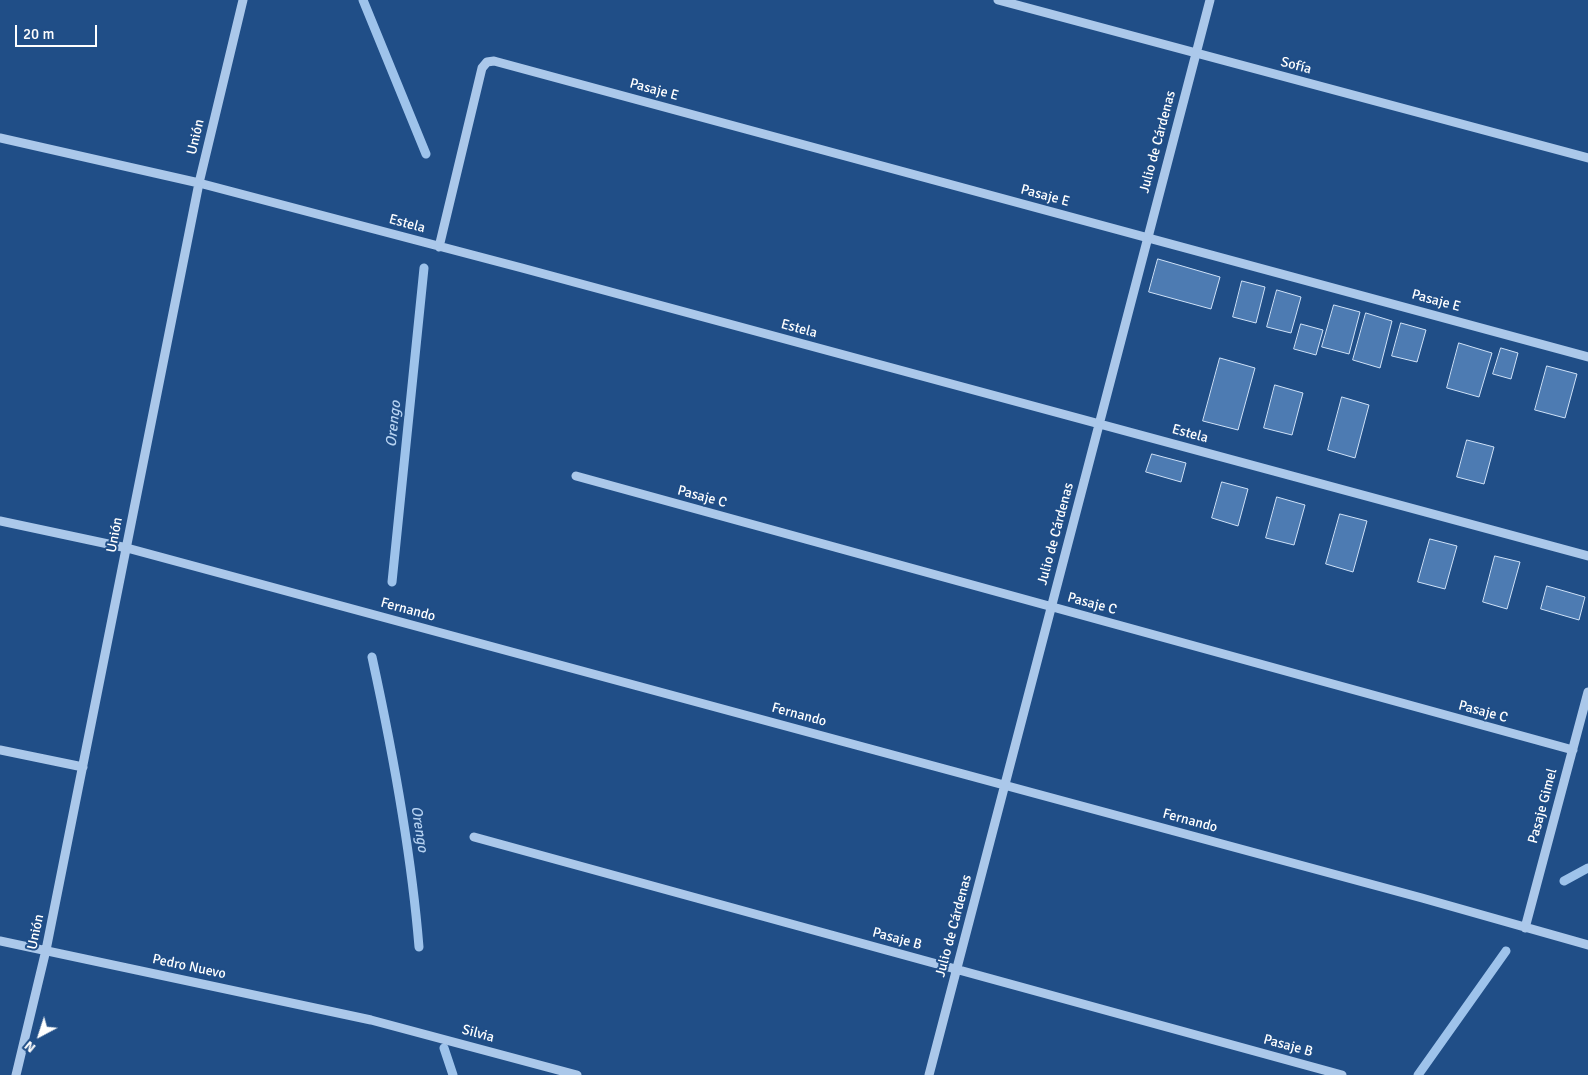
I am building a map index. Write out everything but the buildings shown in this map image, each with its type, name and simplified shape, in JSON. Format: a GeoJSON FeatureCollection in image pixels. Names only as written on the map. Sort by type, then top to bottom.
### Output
{"type":"FeatureCollection","features":[{"type":"Feature","properties":{"kind":"street","name":"Unión"},"geometry":{"type":"LineString","coordinates":[[16,1075],[46,950],[199,183],[243,0]]}},
{"type":"Feature","properties":{"kind":"street","name":"Sofía"},"geometry":{"type":"LineString","coordinates":[[998,0],[1588,158]]}},
{"type":"Feature","properties":{"kind":"street","name":"Julio de Cárdenas"},"geometry":{"type":"LineString","coordinates":[[929,1075],[1210,0]]}},
{"type":"Feature","properties":{"kind":"street","name":"Pasaje E"},"geometry":{"type":"LineString","coordinates":[[439,247],[482,68],[487,62],[494,61],[1588,357]]}},
{"type":"Feature","properties":{"kind":"street","name":"Estela"},"geometry":{"type":"LineString","coordinates":[[0,138],[199,183],[1588,556]]}},
{"type":"Feature","properties":{"kind":"street","name":"Pasaje C"},"geometry":{"type":"LineString","coordinates":[[576,476],[1573,750]]}},
{"type":"Feature","properties":{"kind":"street","name":"Fernando"},"geometry":{"type":"LineString","coordinates":[[0,521],[126,548],[1422,898],[1588,945]]}},
{"type":"Feature","properties":{"kind":"street","name":"Pasaje Gimel"},"geometry":{"type":"LineString","coordinates":[[1525,928],[1588,692]]}},
{"type":"Feature","properties":{"kind":"street"},"geometry":{"type":"LineString","coordinates":[[0,750],[83,767]]}},
{"type":"Feature","properties":{"kind":"street","name":"Pasaje B"},"geometry":{"type":"LineString","coordinates":[[474,837],[1342,1075]]}},
{"type":"Feature","properties":{"kind":"street","name":"Pedro Nuevo"},"geometry":{"type":"LineString","coordinates":[[0,941],[371,1020]]}},
{"type":"Feature","properties":{"kind":"street","name":"Silvia"},"geometry":{"type":"LineString","coordinates":[[371,1020],[577,1075]]}},
{"type":"Feature","properties":{"kind":"waterway","name":"Orengo"},"geometry":{"type":"LineString","coordinates":[[363,0],[426,154]]}},
{"type":"Feature","properties":{"kind":"waterway","name":"Orengo"},"geometry":{"type":"LineString","coordinates":[[392,582],[424,268]]}},
{"type":"Feature","properties":{"kind":"waterway","name":"Orengo"},"geometry":{"type":"LineString","coordinates":[[372,657],[400,801],[416,910],[419,947]]}},
{"type":"Feature","properties":{"kind":"waterway"},"geometry":{"type":"LineString","coordinates":[[1564,881],[1588,868]]}},
{"type":"Feature","properties":{"kind":"waterway"},"geometry":{"type":"LineString","coordinates":[[1418,1075],[1506,951]]}},
{"type":"Feature","properties":{"kind":"waterway","name":"Orengo"},"geometry":{"type":"LineString","coordinates":[[444,1048],[453,1075]]}}]}
